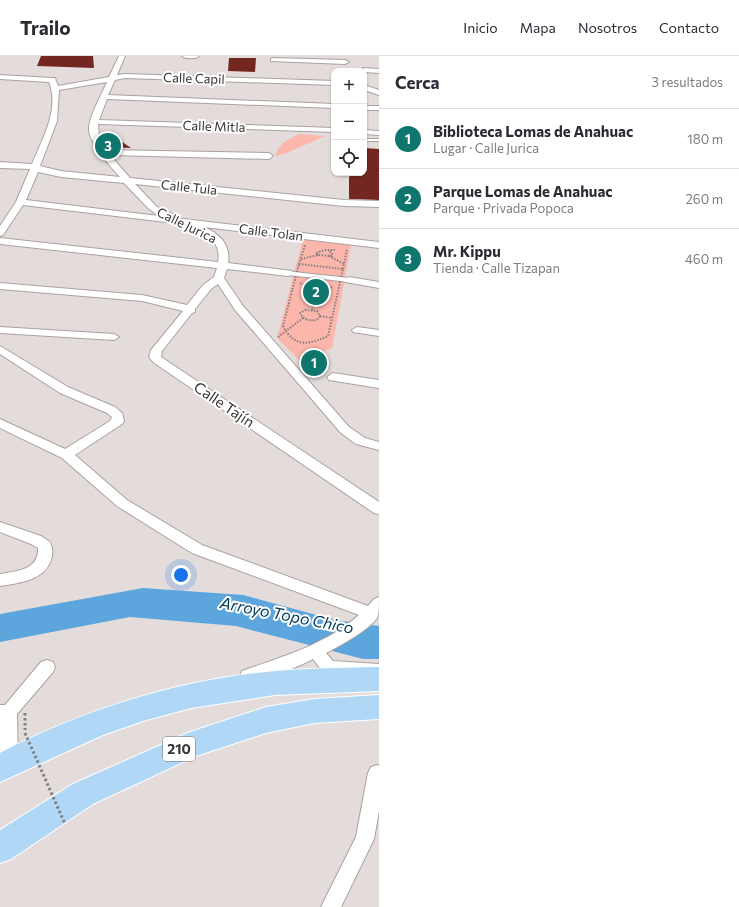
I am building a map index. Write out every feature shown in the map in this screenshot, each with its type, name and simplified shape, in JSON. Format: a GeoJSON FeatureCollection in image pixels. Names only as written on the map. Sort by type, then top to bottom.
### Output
{"type":"FeatureCollection","features":[{"type":"Feature","properties":{"kind":"highway"},"geometry":{"type":"LineString","coordinates":[[4,765],[66,736],[142,708],[239,687],[280,682],[379,679]]}},
{"type":"Feature","properties":{"kind":"highway","name":"210"},"geometry":{"type":"LineString","coordinates":[[0,848],[83,794],[190,745],[266,720],[314,711],[379,707]]}},
{"type":"Feature","properties":{"kind":"street"},"geometry":{"type":"LineString","coordinates":[[94,122],[122,56]]}},
{"type":"Feature","properties":{"kind":"street"},"geometry":{"type":"LineString","coordinates":[[185,56],[196,56]]}},
{"type":"Feature","properties":{"kind":"street"},"geometry":{"type":"LineString","coordinates":[[273,60],[344,59]]}},
{"type":"Feature","properties":{"kind":"street"},"geometry":{"type":"LineString","coordinates":[[367,70],[379,71]]}},
{"type":"Feature","properties":{"kind":"street","name":"Calle Capil"},"geometry":{"type":"LineString","coordinates":[[55,89],[113,77],[125,76],[331,82]]}},
{"type":"Feature","properties":{"kind":"street"},"geometry":{"type":"LineString","coordinates":[[0,77],[52,80],[55,89],[55,118],[20,202],[0,233]]}},
{"type":"Feature","properties":{"kind":"street"},"geometry":{"type":"LineString","coordinates":[[367,88],[379,93]]}},
{"type":"Feature","properties":{"kind":"street"},"geometry":{"type":"LineString","coordinates":[[104,97],[331,106]]}},
{"type":"Feature","properties":{"kind":"street"},"geometry":{"type":"LineString","coordinates":[[367,108],[379,108]]}},
{"type":"Feature","properties":{"kind":"street","name":"Calle Mitla"},"geometry":{"type":"LineString","coordinates":[[94,122],[331,130]]}},
{"type":"Feature","properties":{"kind":"street","name":"Calle Jurica"},"geometry":{"type":"LineString","coordinates":[[94,122],[94,137],[104,152],[140,196],[153,208],[204,230],[223,244],[225,253],[219,278]]}},
{"type":"Feature","properties":{"kind":"street"},"geometry":{"type":"LineString","coordinates":[[367,132],[379,133]]}},
{"type":"Feature","properties":{"kind":"street"},"geometry":{"type":"LineString","coordinates":[[104,152],[269,156]]}},
{"type":"Feature","properties":{"kind":"street","name":"Calle Tula"},"geometry":{"type":"LineString","coordinates":[[0,165],[35,167],[40,170],[51,172],[344,203],[379,204]]}},
{"type":"Feature","properties":{"kind":"street","name":"Calle Tolan"},"geometry":{"type":"LineString","coordinates":[[20,202],[379,245]]}},
{"type":"Feature","properties":{"kind":"street"},"geometry":{"type":"LineString","coordinates":[[0,241],[223,266],[343,282],[379,284]]}},
{"type":"Feature","properties":{"kind":"street"},"geometry":{"type":"LineString","coordinates":[[219,278],[239,308],[345,430],[355,438],[368,444],[379,446]]}},
{"type":"Feature","properties":{"kind":"street","name":"Calle Tajín"},"geometry":{"type":"LineString","coordinates":[[219,278],[207,288],[191,310],[157,350],[155,357],[157,360],[379,509]]}},
{"type":"Feature","properties":{"kind":"street"},"geometry":{"type":"LineString","coordinates":[[0,286],[142,298],[191,310]]}},
{"type":"Feature","properties":{"kind":"street"},"geometry":{"type":"LineString","coordinates":[[0,330],[114,337]]}},
{"type":"Feature","properties":{"kind":"street"},"geometry":{"type":"LineString","coordinates":[[357,330],[379,333]]}},
{"type":"Feature","properties":{"kind":"street"},"geometry":{"type":"LineString","coordinates":[[0,349],[59,387],[111,410],[118,416],[118,420],[114,424],[66,455]]}},
{"type":"Feature","properties":{"kind":"street"},"geometry":{"type":"LineString","coordinates":[[333,377],[379,384]]}},
{"type":"Feature","properties":{"kind":"street"},"geometry":{"type":"LineString","coordinates":[[0,423],[66,455],[122,503],[157,526],[197,549],[376,608],[360,625],[320,648],[268,672],[181,689],[167,694],[142,708]]}},
{"type":"Feature","properties":{"kind":"street"},"geometry":{"type":"LineString","coordinates":[[0,527],[36,540],[45,546],[46,553],[42,566],[36,571],[0,580]]}},
{"type":"Feature","properties":{"kind":"street"},"geometry":{"type":"LineString","coordinates":[[320,648],[323,661],[329,667],[379,672]]}},
{"type":"Feature","properties":{"kind":"street"},"geometry":{"type":"LineString","coordinates":[[4,765],[4,712],[47,667]]}},
{"type":"Feature","properties":{"kind":"street"},"geometry":{"type":"LineString","coordinates":[[331,907],[365,839],[377,773]]}},
{"type":"Feature","properties":{"kind":"lane"},"geometry":{"type":"LineString","coordinates":[[367,140],[379,140]]}},
{"type":"Feature","properties":{"kind":"path"},"geometry":{"type":"LineString","coordinates":[[306,242],[299,264],[292,276],[283,326],[285,332],[292,340],[300,343],[313,343],[328,336],[343,282],[343,269],[348,247],[328,251],[319,251],[316,253],[318,255]]}},
{"type":"Feature","properties":{"kind":"path"},"geometry":{"type":"LineString","coordinates":[[328,251],[332,253],[332,256],[328,256]]}},
{"type":"Feature","properties":{"kind":"path"},"geometry":{"type":"LineString","coordinates":[[300,259],[318,255],[328,256],[344,264]]}},
{"type":"Feature","properties":{"kind":"path"},"geometry":{"type":"LineString","coordinates":[[299,264],[343,269]]}},
{"type":"Feature","properties":{"kind":"path"},"geometry":{"type":"LineString","coordinates":[[292,276],[316,291]]}},
{"type":"Feature","properties":{"kind":"path"},"geometry":{"type":"LineString","coordinates":[[316,291],[343,282]]}},
{"type":"Feature","properties":{"kind":"path"},"geometry":{"type":"LineString","coordinates":[[312,310],[316,291]]}},
{"type":"Feature","properties":{"kind":"path"},"geometry":{"type":"LineString","coordinates":[[320,316],[317,320],[310,321],[303,318],[300,313],[312,310],[317,311],[320,316],[332,318]]}},
{"type":"Feature","properties":{"kind":"path"},"geometry":{"type":"LineString","coordinates":[[269,343],[303,318]]}},
{"type":"Feature","properties":{"kind":"path"},"geometry":{"type":"LineString","coordinates":[[25,733],[65,824]]}},
{"type":"Feature","properties":{"kind":"shaded area"},"geometry":{"type":"Polygon","coordinates":[[[299,134],[325,136],[276,156],[281,145],[299,134]]]}},
{"type":"Feature","properties":{"kind":"shaded area"},"geometry":{"type":"Polygon","coordinates":[[[303,239],[351,245],[332,348],[299,360],[277,338],[303,239]]]}},
{"type":"Feature","properties":{"kind":"water","name":"Arroyo Topo Chico"},"geometry":{"type":"Polygon","coordinates":[[[143,588],[243,595],[335,620],[379,626],[379,659],[363,659],[236,626],[130,617],[0,642],[0,614],[143,588]]]}},
{"type":"Feature","properties":{"kind":"building"},"geometry":{"type":"Polygon","coordinates":[[[41,56],[93,56],[94,68],[37,66],[41,56]]]}},
{"type":"Feature","properties":{"kind":"building"},"geometry":{"type":"Polygon","coordinates":[[[229,58],[256,58],[255,72],[228,71],[229,58]]]}},
{"type":"Feature","properties":{"kind":"building"},"geometry":{"type":"Polygon","coordinates":[[[100,137],[115,137],[131,148],[110,147],[100,137]]]}},
{"type":"Feature","properties":{"kind":"building"},"geometry":{"type":"Polygon","coordinates":[[[367,148],[379,149],[379,200],[349,199],[349,177],[367,176],[367,148]]]}},
{"type":"Feature","properties":{"kind":"building"},"geometry":{"type":"Polygon","coordinates":[[[320,353],[328,366],[312,372],[299,360],[320,353]]]}},
{"type":"Feature","properties":{"kind":"place","name":"Mr. Kippu"},"geometry":{"type":"Point","coordinates":[108,146]}},
{"type":"Feature","properties":{"kind":"place","name":"Parque Lomas de Anahuac"},"geometry":{"type":"Point","coordinates":[316,292]}},
{"type":"Feature","properties":{"kind":"place","name":"Biblioteca Lomas de Anahuac"},"geometry":{"type":"Point","coordinates":[314,363]}}]}
